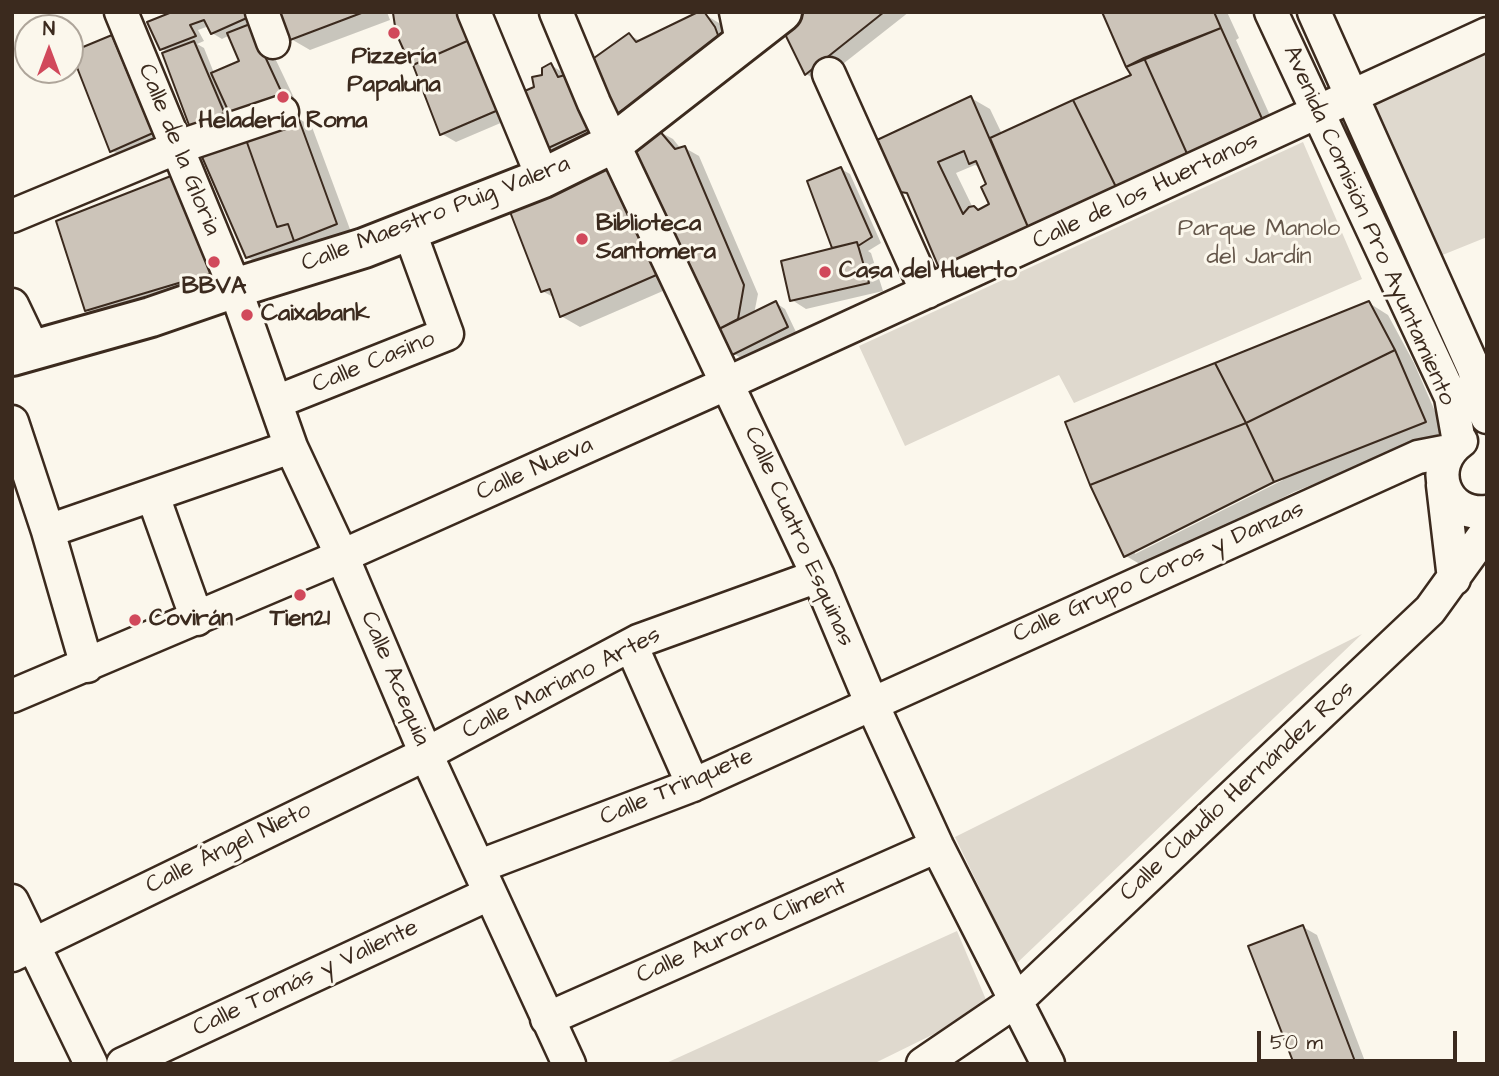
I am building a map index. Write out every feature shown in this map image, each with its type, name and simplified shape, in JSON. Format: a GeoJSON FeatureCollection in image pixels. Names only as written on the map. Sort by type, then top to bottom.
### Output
{"type":"FeatureCollection","features":[{"type":"Feature","properties":{"kind":"main road","name":"Calle Maestro Puig Valera"},"geometry":{"type":"LineString","coordinates":[[23,353],[151,317],[365,248],[543,178],[614,143],[739,27],[782,12]]}},
{"type":"Feature","properties":{"kind":"street","name":"Calle de la Gloria"},"geometry":{"type":"LineString","coordinates":[[121,12],[235,288]]}},
{"type":"Feature","properties":{"kind":"street"},"geometry":{"type":"LineString","coordinates":[[262,12],[273,42]]}},
{"type":"Feature","properties":{"kind":"street"},"geometry":{"type":"LineString","coordinates":[[474,12],[543,178]]}},
{"type":"Feature","properties":{"kind":"street","name":"Calle Cuatro Esquinas"},"geometry":{"type":"LineString","coordinates":[[556,12],[594,103],[818,576],[871,702],[937,846],[1017,1000],[1042,1062]]}},
{"type":"Feature","properties":{"kind":"street","name":"Avenida Comisión Pro Ayuntamiento"},"geometry":{"type":"LineString","coordinates":[[1271,12],[1451,397],[1465,443]]}},
{"type":"Feature","properties":{"kind":"street","name":"Avenida Comisión Pro Ayuntamiento"},"geometry":{"type":"LineString","coordinates":[[1314,12],[1474,369],[1487,417]]}},
{"type":"Feature","properties":{"kind":"street","name":"Calle de los Huertanos"},"geometry":{"type":"LineString","coordinates":[[727,383],[1487,34]]}},
{"type":"Feature","properties":{"kind":"street"},"geometry":{"type":"LineString","coordinates":[[829,74],[927,292]]}},
{"type":"Feature","properties":{"kind":"street"},"geometry":{"type":"LineString","coordinates":[[12,216],[178,147],[282,112]]}},
{"type":"Feature","properties":{"kind":"street","name":"Calle Casino"},"geometry":{"type":"LineString","coordinates":[[275,402],[447,334],[410,230]]}},
{"type":"Feature","properties":{"kind":"street","name":"Calle Acequia"},"geometry":{"type":"LineString","coordinates":[[235,288],[291,447],[342,556],[426,754],[569,1064]]}},
{"type":"Feature","properties":{"kind":"street"},"geometry":{"type":"LineString","coordinates":[[12,305],[23,353]]}},
{"type":"Feature","properties":{"kind":"street","name":"Calle Nueva"},"geometry":{"type":"LineString","coordinates":[[12,696],[342,556],[727,383]]}},
{"type":"Feature","properties":{"kind":"street"},"geometry":{"type":"LineString","coordinates":[[12,422],[48,531],[87,666]]}},
{"type":"Feature","properties":{"kind":"street"},"geometry":{"type":"LineString","coordinates":[[1454,579],[1443,485],[1443,462],[1465,443]]}},
{"type":"Feature","properties":{"kind":"street","name":"Calle Grupo Coros y Danzas"},"geometry":{"type":"LineString","coordinates":[[871,702],[1418,457],[1465,443]]}},
{"type":"Feature","properties":{"kind":"street"},"geometry":{"type":"LineString","coordinates":[[48,531],[291,447]]}},
{"type":"Feature","properties":{"kind":"street"},"geometry":{"type":"LineString","coordinates":[[1443,485],[1457,505],[1467,510],[1487,512]]}},
{"type":"Feature","properties":{"kind":"street"},"geometry":{"type":"LineString","coordinates":[[153,496],[197,619]]}},
{"type":"Feature","properties":{"kind":"street","name":"Calle Claudio Hernández Ros"},"geometry":{"type":"LineString","coordinates":[[923,1064],[1017,1000],[1430,610],[1487,531]]}},
{"type":"Feature","properties":{"kind":"street","name":"Calle Mariano Artes"},"geometry":{"type":"LineString","coordinates":[[426,754],[631,645],[818,576]]}},
{"type":"Feature","properties":{"kind":"street"},"geometry":{"type":"LineString","coordinates":[[631,645],[693,785]]}},
{"type":"Feature","properties":{"kind":"street","name":"Calle Trinquete"},"geometry":{"type":"LineString","coordinates":[[484,880],[871,702]]}},
{"type":"Feature","properties":{"kind":"street","name":"Calle Ángel Nieto"},"geometry":{"type":"LineString","coordinates":[[23,950],[426,754]]}},
{"type":"Feature","properties":{"kind":"street","name":"Calle Aurora Climent"},"geometry":{"type":"LineString","coordinates":[[547,1019],[937,846]]}},
{"type":"Feature","properties":{"kind":"street","name":"Calle Tomás y Valiente"},"geometry":{"type":"LineString","coordinates":[[123,1064],[484,880]]}},
{"type":"Feature","properties":{"kind":"street"},"geometry":{"type":"LineString","coordinates":[[12,901],[23,950],[91,1064]]}},
{"type":"Feature","properties":{"kind":"green space"},"geometry":{"type":"Polygon","coordinates":[[[1487,48],[1487,237],[1440,256],[1371,100],[1487,48]]]}},
{"type":"Feature","properties":{"kind":"green space","name":"Parque Manolo del Jardín"},"geometry":{"type":"Polygon","coordinates":[[[1303,142],[1362,279],[1074,403],[1059,375],[905,446],[859,346],[1303,142]]]}},
{"type":"Feature","properties":{"kind":"green space"},"geometry":{"type":"Polygon","coordinates":[[[1362,634],[1016,964],[955,837],[1362,634]]]}},
{"type":"Feature","properties":{"kind":"green space"},"geometry":{"type":"Polygon","coordinates":[[[957,931],[987,1002],[938,1032],[873,1064],[664,1064],[957,931]]]}},
{"type":"Feature","properties":{"kind":"building"},"geometry":{"type":"Polygon","coordinates":[[[172,12],[247,12],[249,17],[211,34],[204,20],[190,25],[196,36],[160,50],[147,22],[172,12]]]}},
{"type":"Feature","properties":{"kind":"building"},"geometry":{"type":"Polygon","coordinates":[[[278,12],[364,12],[290,40],[278,12]]]}},
{"type":"Feature","properties":{"kind":"building"},"geometry":{"type":"Polygon","coordinates":[[[464,12],[474,38],[413,65],[396,33],[393,13],[464,12]]]}},
{"type":"Feature","properties":{"kind":"building"},"geometry":{"type":"Polygon","coordinates":[[[698,12],[705,13],[715,27],[722,46],[618,113],[603,108],[587,63],[629,33],[636,42],[698,12]]]}},
{"type":"Feature","properties":{"kind":"building"},"geometry":{"type":"Polygon","coordinates":[[[805,12],[884,12],[805,75],[783,30],[805,12]]]}},
{"type":"Feature","properties":{"kind":"building"},"geometry":{"type":"Polygon","coordinates":[[[1102,12],[1214,12],[1221,28],[1126,67],[1102,12]]]}},
{"type":"Feature","properties":{"kind":"building"},"geometry":{"type":"Polygon","coordinates":[[[250,24],[281,91],[278,101],[231,117],[211,73],[239,61],[227,33],[250,24]]]}},
{"type":"Feature","properties":{"kind":"building"},"geometry":{"type":"Polygon","coordinates":[[[1221,28],[1264,123],[1189,158],[1144,58],[1221,28]]]}},
{"type":"Feature","properties":{"kind":"building"},"geometry":{"type":"Polygon","coordinates":[[[112,35],[153,133],[110,152],[83,84],[84,47],[112,35]]]}},
{"type":"Feature","properties":{"kind":"building"},"geometry":{"type":"Polygon","coordinates":[[[474,38],[503,108],[440,135],[413,65],[474,38]]]}},
{"type":"Feature","properties":{"kind":"building"},"geometry":{"type":"Polygon","coordinates":[[[194,41],[228,121],[192,133],[162,53],[194,41]]]}},
{"type":"Feature","properties":{"kind":"building"},"geometry":{"type":"Polygon","coordinates":[[[1144,58],[1189,158],[1118,191],[1073,100],[1131,75],[1126,67],[1144,58]]]}},
{"type":"Feature","properties":{"kind":"building"},"geometry":{"type":"Polygon","coordinates":[[[551,63],[558,77],[575,72],[590,124],[587,130],[544,150],[520,93],[534,87],[532,77],[542,75],[542,68],[551,63]]]}},
{"type":"Feature","properties":{"kind":"building"},"geometry":{"type":"Polygon","coordinates":[[[971,96],[1031,234],[939,268],[907,193],[900,192],[877,140],[971,96]],[[964,151],[938,162],[963,214],[969,207],[974,206],[978,210],[989,204],[981,187],[986,184],[976,161],[969,164],[964,151]]]}},
{"type":"Feature","properties":{"kind":"building"},"geometry":{"type":"Polygon","coordinates":[[[1073,100],[1118,191],[1031,234],[990,138],[1073,100]]]}},
{"type":"Feature","properties":{"kind":"building"},"geometry":{"type":"Polygon","coordinates":[[[298,117],[337,224],[294,241],[288,224],[277,227],[244,134],[298,117]]]}},
{"type":"Feature","properties":{"kind":"building"},"geometry":{"type":"Polygon","coordinates":[[[658,129],[675,149],[685,146],[744,285],[738,319],[719,329],[633,148],[658,129]]]}},
{"type":"Feature","properties":{"kind":"building"},"geometry":{"type":"Polygon","coordinates":[[[244,134],[277,227],[288,224],[294,241],[246,258],[199,150],[244,134]]]}},
{"type":"Feature","properties":{"kind":"building","name":"Biblioteca Santomera"},"geometry":{"type":"Polygon","coordinates":[[[609,159],[661,273],[560,317],[550,289],[541,292],[507,204],[609,159]]]}},
{"type":"Feature","properties":{"kind":"building"},"geometry":{"type":"Polygon","coordinates":[[[841,167],[872,237],[858,246],[857,242],[832,248],[807,181],[841,167]]]}},
{"type":"Feature","properties":{"kind":"building"},"geometry":{"type":"Polygon","coordinates":[[[171,176],[212,273],[85,311],[56,221],[171,176]]]}},
{"type":"Feature","properties":{"kind":"building","name":"Casa del Huerto"},"geometry":{"type":"Polygon","coordinates":[[[857,242],[869,283],[790,301],[781,261],[857,242]]]}},
{"type":"Feature","properties":{"kind":"building"},"geometry":{"type":"Polygon","coordinates":[[[776,301],[788,327],[732,355],[719,329],[776,301]]]}},
{"type":"Feature","properties":{"kind":"building"},"geometry":{"type":"Polygon","coordinates":[[[1369,301],[1395,350],[1246,423],[1215,363],[1369,301]]]}},
{"type":"Feature","properties":{"kind":"building"},"geometry":{"type":"Polygon","coordinates":[[[1395,350],[1426,422],[1274,482],[1246,423],[1395,350]]]}},
{"type":"Feature","properties":{"kind":"building"},"geometry":{"type":"Polygon","coordinates":[[[1215,363],[1246,423],[1090,485],[1065,422],[1215,363]]]}},
{"type":"Feature","properties":{"kind":"building"},"geometry":{"type":"Polygon","coordinates":[[[1246,423],[1274,482],[1124,557],[1090,485],[1246,423]]]}},
{"type":"Feature","properties":{"kind":"building"},"geometry":{"type":"Polygon","coordinates":[[[1303,925],[1356,1064],[1294,1064],[1248,946],[1303,925]]]}},
{"type":"Feature","properties":{"kind":"place","name":"Pizzería Papaluna"},"geometry":{"type":"Point","coordinates":[394,33]}},
{"type":"Feature","properties":{"kind":"place","name":"Heladería Roma"},"geometry":{"type":"Point","coordinates":[283,97]}},
{"type":"Feature","properties":{"kind":"place","name":"Biblioteca Santomera"},"geometry":{"type":"Point","coordinates":[582,239]}},
{"type":"Feature","properties":{"kind":"place","name":"BBVA"},"geometry":{"type":"Point","coordinates":[214,262]}},
{"type":"Feature","properties":{"kind":"place","name":"Casa del Huerto"},"geometry":{"type":"Point","coordinates":[825,272]}},
{"type":"Feature","properties":{"kind":"place","name":"Caixabank"},"geometry":{"type":"Point","coordinates":[247,315]}},
{"type":"Feature","properties":{"kind":"place","name":"Tien21"},"geometry":{"type":"Point","coordinates":[300,595]}},
{"type":"Feature","properties":{"kind":"place","name":"Covirán"},"geometry":{"type":"Point","coordinates":[135,620]}}]}
